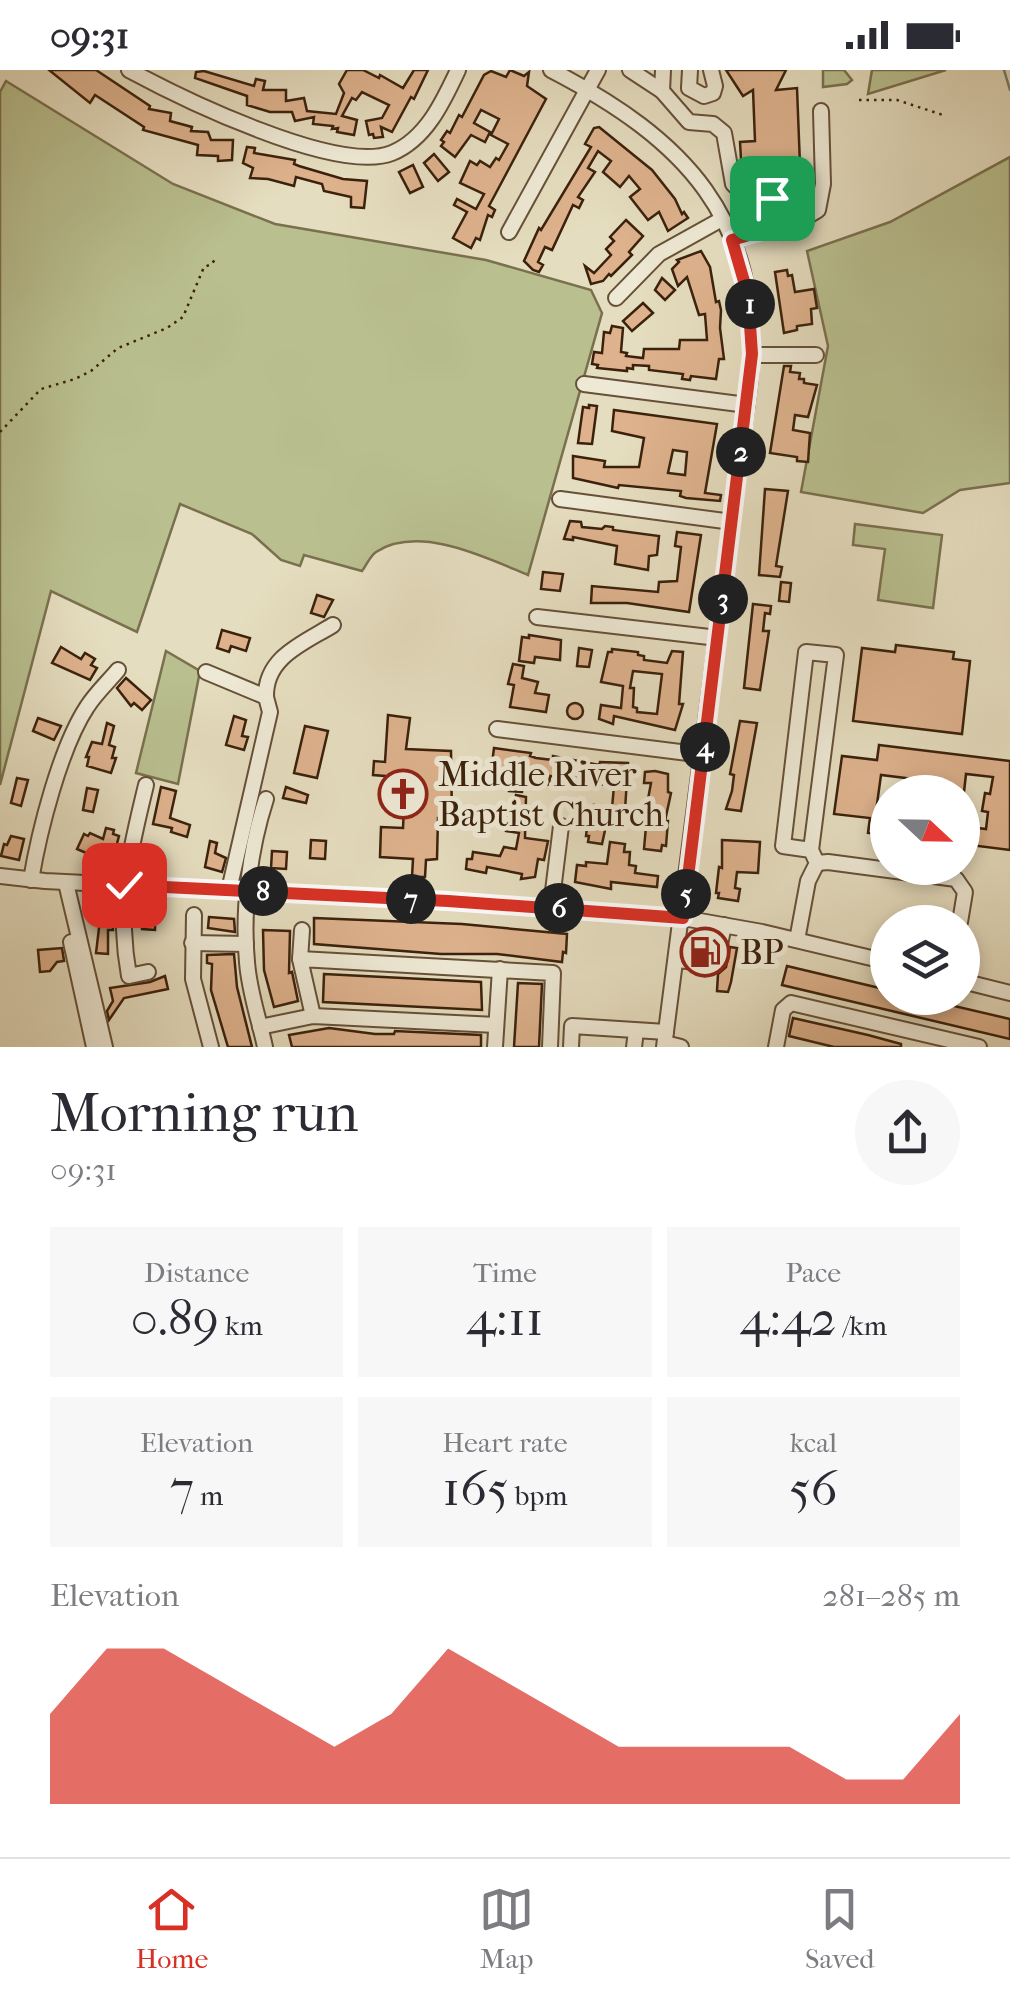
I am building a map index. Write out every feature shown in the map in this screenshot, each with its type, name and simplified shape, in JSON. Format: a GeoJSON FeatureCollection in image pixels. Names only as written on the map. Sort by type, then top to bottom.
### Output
{"type":"FeatureCollection","features":[{"type":"Feature","properties":{"kind":"street"},"geometry":{"type":"LineString","coordinates":[[128,70],[188,102],[243,124],[326,150],[365,156],[390,154],[410,142],[433,118],[458,70]]}},
{"type":"Feature","properties":{"kind":"street"},"geometry":{"type":"LineString","coordinates":[[552,70],[589,90],[676,152],[722,219],[748,295],[752,354],[747,405],[665,1041]]}},
{"type":"Feature","properties":{"kind":"street"},"geometry":{"type":"LineString","coordinates":[[509,232],[598,70]]}},
{"type":"Feature","properties":{"kind":"street"},"geometry":{"type":"LineString","coordinates":[[630,70],[662,91],[689,122],[713,124],[724,133],[733,184],[738,189],[768,194],[783,225]]}},
{"type":"Feature","properties":{"kind":"street"},"geometry":{"type":"LineString","coordinates":[[662,91],[664,70]]}},
{"type":"Feature","properties":{"kind":"street"},"geometry":{"type":"LineString","coordinates":[[690,70],[689,88],[704,96],[716,86],[711,70]]}},
{"type":"Feature","properties":{"kind":"street"},"geometry":{"type":"LineString","coordinates":[[732,240],[811,215],[820,205],[821,111]]}},
{"type":"Feature","properties":{"kind":"street"},"geometry":{"type":"LineString","coordinates":[[616,298],[659,254],[722,219]]}},
{"type":"Feature","properties":{"kind":"street"},"geometry":{"type":"LineString","coordinates":[[752,354],[816,355]]}},
{"type":"Feature","properties":{"kind":"street"},"geometry":{"type":"LineString","coordinates":[[584,384],[747,405]]}},
{"type":"Feature","properties":{"kind":"street"},"geometry":{"type":"LineString","coordinates":[[560,500],[732,522]]}},
{"type":"Feature","properties":{"kind":"street"},"geometry":{"type":"LineString","coordinates":[[536,617],[718,638]]}},
{"type":"Feature","properties":{"kind":"street"},"geometry":{"type":"LineString","coordinates":[[229,890],[270,712],[266,697],[268,676],[280,658],[333,624]]}},
{"type":"Feature","properties":{"kind":"street"},"geometry":{"type":"LineString","coordinates":[[797,940],[814,857],[836,655],[806,652],[783,846],[814,857],[828,862],[956,879],[964,892],[962,905]]}},
{"type":"Feature","properties":{"kind":"street"},"geometry":{"type":"LineString","coordinates":[[30,880],[44,820],[86,708],[118,670]]}},
{"type":"Feature","properties":{"kind":"street"},"geometry":{"type":"LineString","coordinates":[[206,672],[266,697]]}},
{"type":"Feature","properties":{"kind":"street"},"geometry":{"type":"LineString","coordinates":[[497,729],[704,755]]}},
{"type":"Feature","properties":{"kind":"street"},"geometry":{"type":"LineString","coordinates":[[146,786],[124,885],[123,936],[129,976],[148,972]]}},
{"type":"Feature","properties":{"kind":"street"},"geometry":{"type":"LineString","coordinates":[[266,799],[252,839],[246,944],[250,982],[266,1047]]}},
{"type":"Feature","properties":{"kind":"street"},"geometry":{"type":"LineString","coordinates":[[551,907],[561,826]]}},
{"type":"Feature","properties":{"kind":"street"},"geometry":{"type":"LineString","coordinates":[[0,876],[683,918],[870,958]]}},
{"type":"Feature","properties":{"kind":"street"},"geometry":{"type":"LineString","coordinates":[[62,882],[94,1047]]}},
{"type":"Feature","properties":{"kind":"street"},"geometry":{"type":"LineString","coordinates":[[62,882],[105,1047]]}},
{"type":"Feature","properties":{"kind":"street"},"geometry":{"type":"LineString","coordinates":[[194,915],[193,979],[211,1047]]}},
{"type":"Feature","properties":{"kind":"street"},"geometry":{"type":"LineString","coordinates":[[677,960],[716,964],[724,925]]}},
{"type":"Feature","properties":{"kind":"street"},"geometry":{"type":"LineString","coordinates":[[302,930],[300,958],[313,1016]]}},
{"type":"Feature","properties":{"kind":"street"},"geometry":{"type":"LineString","coordinates":[[192,942],[246,944]]}},
{"type":"Feature","properties":{"kind":"street"},"geometry":{"type":"LineString","coordinates":[[300,958],[553,973],[550,1047]]}},
{"type":"Feature","properties":{"kind":"street"},"geometry":{"type":"LineString","coordinates":[[494,1047],[500,969]]}},
{"type":"Feature","properties":{"kind":"street"},"geometry":{"type":"LineString","coordinates":[[980,986],[1010,993]]}},
{"type":"Feature","properties":{"kind":"street"},"geometry":{"type":"LineString","coordinates":[[776,1047],[783,1010],[791,1004],[979,1047]]}},
{"type":"Feature","properties":{"kind":"street"},"geometry":{"type":"LineString","coordinates":[[260,1026],[313,1016],[496,1024]]}},
{"type":"Feature","properties":{"kind":"street"},"geometry":{"type":"LineString","coordinates":[[570,1047],[572,1026],[681,1047]]}},
{"type":"Feature","properties":{"kind":"path"},"geometry":{"type":"LineString","coordinates":[[859,100],[897,100],[943,115]]}},
{"type":"Feature","properties":{"kind":"path"},"geometry":{"type":"LineString","coordinates":[[0,432],[41,389],[75,379],[118,348],[168,328],[183,317],[204,267],[216,257]]}},
{"type":"Feature","properties":{"kind":"green space"},"geometry":{"type":"Polygon","coordinates":[[[823,70],[844,70],[852,80],[823,87],[823,70]]]}},
{"type":"Feature","properties":{"kind":"green space"},"geometry":{"type":"Polygon","coordinates":[[[872,70],[946,70],[868,94],[872,70]]]}},
{"type":"Feature","properties":{"kind":"green space"},"geometry":{"type":"Polygon","coordinates":[[[6,81],[173,184],[275,224],[486,260],[591,290],[602,313],[528,575],[453,547],[412,541],[376,552],[362,571],[304,555],[300,566],[281,560],[252,534],[180,504],[137,632],[51,591],[0,785],[0,92],[6,81]]]}},
{"type":"Feature","properties":{"kind":"green space"},"geometry":{"type":"Polygon","coordinates":[[[1010,157],[1010,483],[960,490],[923,513],[801,492],[828,346],[807,251],[890,222],[1010,157]]]}},
{"type":"Feature","properties":{"kind":"green space"},"geometry":{"type":"Polygon","coordinates":[[[855,524],[942,535],[933,608],[878,600],[885,549],[853,545],[855,524]]]}},
{"type":"Feature","properties":{"kind":"green space"},"geometry":{"type":"Polygon","coordinates":[[[166,651],[200,671],[178,784],[136,773],[166,651]]]}},
{"type":"Feature","properties":{"kind":"building"},"geometry":{"type":"Polygon","coordinates":[[[49,70],[96,70],[150,106],[149,109],[171,113],[170,121],[192,127],[191,131],[208,132],[211,140],[233,140],[232,160],[197,155],[198,145],[143,130],[144,127],[95,95],[90,103],[49,70]]]}},
{"type":"Feature","properties":{"kind":"building"},"geometry":{"type":"Polygon","coordinates":[[[347,70],[363,70],[379,78],[380,75],[403,88],[414,70],[428,70],[392,132],[381,127],[383,137],[374,138],[369,135],[366,121],[382,118],[389,105],[362,92],[356,100],[352,98],[342,116],[357,120],[354,135],[337,132],[338,128],[332,129],[333,126],[313,124],[314,117],[295,121],[292,112],[270,112],[247,105],[247,96],[195,78],[196,72],[204,71],[254,86],[256,79],[265,81],[263,90],[286,90],[286,101],[304,98],[307,111],[336,114],[344,93],[339,84],[347,70]]]}},
{"type":"Feature","properties":{"kind":"building"},"geometry":{"type":"Polygon","coordinates":[[[510,70],[524,76],[529,72],[527,86],[546,99],[489,206],[495,210],[492,217],[488,215],[480,240],[476,238],[471,248],[453,238],[467,212],[454,205],[457,199],[476,209],[484,194],[460,183],[470,161],[490,167],[508,144],[491,135],[499,119],[481,110],[474,123],[490,132],[485,142],[471,135],[455,157],[441,146],[441,140],[447,131],[450,133],[459,115],[462,117],[484,75],[491,71],[506,77],[510,70]]]}},
{"type":"Feature","properties":{"kind":"building"},"geometry":{"type":"Polygon","coordinates":[[[726,70],[786,70],[776,90],[797,88],[800,165],[790,166],[790,179],[754,181],[742,176],[740,142],[755,141],[753,90],[743,96],[726,70]]]}},
{"type":"Feature","properties":{"kind":"building"},"geometry":{"type":"Polygon","coordinates":[[[599,127],[652,170],[688,218],[668,231],[659,212],[648,220],[630,197],[640,189],[629,176],[620,187],[603,172],[611,161],[598,151],[588,168],[595,172],[578,197],[583,200],[579,208],[573,205],[552,250],[545,247],[538,262],[543,265],[539,272],[533,270],[524,261],[539,228],[591,147],[585,144],[594,128],[599,127]]]}},
{"type":"Feature","properties":{"kind":"building"},"geometry":{"type":"Polygon","coordinates":[[[247,147],[255,148],[254,153],[295,160],[294,164],[299,166],[343,179],[367,181],[364,208],[351,207],[351,197],[324,191],[322,184],[296,177],[294,186],[250,178],[253,168],[243,163],[247,147]]]}},
{"type":"Feature","properties":{"kind":"building"},"geometry":{"type":"Polygon","coordinates":[[[434,154],[449,172],[438,181],[424,163],[434,154]]]}},
{"type":"Feature","properties":{"kind":"building"},"geometry":{"type":"Polygon","coordinates":[[[413,165],[423,187],[410,193],[399,172],[413,165]]]}},
{"type":"Feature","properties":{"kind":"building"},"geometry":{"type":"Polygon","coordinates":[[[794,186],[810,195],[808,203],[789,195],[794,186]]]}},
{"type":"Feature","properties":{"kind":"building"},"geometry":{"type":"Polygon","coordinates":[[[626,220],[643,236],[629,252],[632,255],[611,276],[591,284],[585,266],[594,273],[611,255],[606,249],[614,241],[610,237],[626,220]]]}},
{"type":"Feature","properties":{"kind":"building"},"geometry":{"type":"Polygon","coordinates":[[[701,251],[710,267],[721,310],[724,359],[719,359],[716,379],[682,379],[683,374],[649,370],[649,366],[633,365],[627,371],[592,364],[594,352],[602,353],[604,332],[610,333],[612,326],[623,328],[621,352],[626,356],[643,358],[644,349],[679,349],[680,340],[707,340],[705,314],[699,315],[687,277],[678,286],[672,269],[677,260],[701,251]]]}},
{"type":"Feature","properties":{"kind":"building"},"geometry":{"type":"Polygon","coordinates":[[[787,270],[795,292],[814,289],[817,308],[811,309],[812,324],[784,333],[775,272],[787,270]]]}},
{"type":"Feature","properties":{"kind":"building"},"geometry":{"type":"Polygon","coordinates":[[[662,278],[675,290],[665,300],[655,290],[662,278]]]}},
{"type":"Feature","properties":{"kind":"building"},"geometry":{"type":"Polygon","coordinates":[[[643,303],[653,313],[632,331],[623,321],[643,303]]]}},
{"type":"Feature","properties":{"kind":"building"},"geometry":{"type":"Polygon","coordinates":[[[784,366],[791,366],[790,372],[800,373],[799,379],[804,379],[804,383],[817,385],[808,417],[795,415],[793,430],[810,433],[808,462],[770,453],[784,366]]]}},
{"type":"Feature","properties":{"kind":"building"},"geometry":{"type":"Polygon","coordinates":[[[597,406],[592,444],[578,443],[583,407],[597,406]]]}},
{"type":"Feature","properties":{"kind":"building"},"geometry":{"type":"Polygon","coordinates":[[[614,410],[717,424],[705,493],[721,495],[720,501],[686,498],[680,496],[681,491],[619,485],[618,488],[573,478],[573,456],[605,461],[604,467],[639,467],[644,438],[612,431],[614,410]],[[673,450],[668,473],[685,475],[687,452],[673,450]]]}},
{"type":"Feature","properties":{"kind":"building"},"geometry":{"type":"Polygon","coordinates":[[[765,489],[788,491],[776,566],[782,567],[780,577],[759,575],[765,489]]]}},
{"type":"Feature","properties":{"kind":"building"},"geometry":{"type":"Polygon","coordinates":[[[570,521],[581,522],[582,527],[605,526],[659,536],[657,555],[649,556],[648,570],[615,564],[617,546],[573,537],[564,539],[570,521]]]}},
{"type":"Feature","properties":{"kind":"building"},"geometry":{"type":"Polygon","coordinates":[[[677,532],[701,535],[689,612],[627,603],[591,603],[592,586],[658,592],[659,582],[677,581],[681,547],[675,546],[677,532]]]}},
{"type":"Feature","properties":{"kind":"building"},"geometry":{"type":"Polygon","coordinates":[[[543,572],[563,574],[560,591],[541,589],[543,572]]]}},
{"type":"Feature","properties":{"kind":"building"},"geometry":{"type":"Polygon","coordinates":[[[781,582],[791,583],[789,602],[779,601],[781,582]]]}},
{"type":"Feature","properties":{"kind":"building"},"geometry":{"type":"Polygon","coordinates":[[[317,595],[333,600],[324,617],[311,613],[317,595]]]}},
{"type":"Feature","properties":{"kind":"building"},"geometry":{"type":"Polygon","coordinates":[[[753,604],[771,606],[770,614],[765,613],[763,631],[769,631],[760,690],[744,688],[753,604]]]}},
{"type":"Feature","properties":{"kind":"building"},"geometry":{"type":"Polygon","coordinates":[[[222,630],[250,638],[246,651],[231,646],[229,652],[217,648],[222,630]]]}},
{"type":"Feature","properties":{"kind":"building"},"geometry":{"type":"Polygon","coordinates":[[[522,637],[561,640],[560,660],[535,657],[534,663],[519,661],[522,637]]]}},
{"type":"Feature","properties":{"kind":"building"},"geometry":{"type":"Polygon","coordinates":[[[896,645],[954,652],[953,659],[970,661],[962,734],[853,721],[862,648],[895,652],[896,645]]]}},
{"type":"Feature","properties":{"kind":"building"},"geometry":{"type":"Polygon","coordinates":[[[61,647],[81,659],[85,653],[95,659],[91,665],[97,668],[90,680],[52,663],[61,647]]]}},
{"type":"Feature","properties":{"kind":"building"},"geometry":{"type":"Polygon","coordinates":[[[579,648],[592,650],[589,667],[577,666],[579,648]]]}},
{"type":"Feature","properties":{"kind":"building"},"geometry":{"type":"Polygon","coordinates":[[[672,651],[683,652],[679,704],[683,704],[675,730],[614,716],[613,724],[599,719],[601,705],[621,708],[623,686],[601,682],[608,652],[638,652],[644,660],[667,663],[672,651]],[[633,671],[630,688],[634,688],[633,707],[637,712],[657,714],[662,674],[633,671]]]}},
{"type":"Feature","properties":{"kind":"building"},"geometry":{"type":"Polygon","coordinates":[[[513,664],[524,666],[522,678],[538,682],[535,693],[549,695],[546,712],[510,707],[514,685],[508,684],[513,664]]]}},
{"type":"Feature","properties":{"kind":"building"},"geometry":{"type":"Polygon","coordinates":[[[126,678],[151,700],[142,710],[134,703],[131,706],[117,688],[126,678]]]}},
{"type":"Feature","properties":{"kind":"building"},"geometry":{"type":"Polygon","coordinates":[[[575,703],[583,711],[575,719],[567,711],[575,703]]]}},
{"type":"Feature","properties":{"kind":"building","name":"Middle River Baptist Church"},"geometry":{"type":"Polygon","coordinates":[[[388,715],[410,718],[406,749],[451,751],[452,819],[438,818],[437,859],[426,860],[425,877],[412,877],[413,859],[380,857],[381,827],[403,828],[404,805],[383,804],[385,776],[373,775],[374,761],[385,762],[388,715]]]}},
{"type":"Feature","properties":{"kind":"building"},"geometry":{"type":"Polygon","coordinates":[[[234,716],[246,720],[242,736],[248,737],[244,750],[226,745],[234,716]]]}},
{"type":"Feature","properties":{"kind":"building"},"geometry":{"type":"Polygon","coordinates":[[[38,718],[61,726],[54,740],[33,731],[38,718]]]}},
{"type":"Feature","properties":{"kind":"building"},"geometry":{"type":"Polygon","coordinates":[[[740,721],[757,723],[741,811],[726,809],[732,791],[734,775],[730,774],[740,721]]]}},
{"type":"Feature","properties":{"kind":"building"},"geometry":{"type":"Polygon","coordinates":[[[107,723],[114,726],[109,745],[115,747],[112,758],[116,758],[111,773],[87,766],[86,757],[92,742],[102,744],[107,723]]]}},
{"type":"Feature","properties":{"kind":"building"},"geometry":{"type":"Polygon","coordinates":[[[305,726],[328,731],[317,778],[294,773],[305,726]]]}},
{"type":"Feature","properties":{"kind":"building"},"geometry":{"type":"Polygon","coordinates":[[[879,745],[1010,761],[1010,850],[980,846],[980,828],[986,829],[988,812],[982,811],[985,793],[990,794],[993,777],[870,775],[870,818],[834,814],[842,756],[877,760],[879,745]]]}},
{"type":"Feature","properties":{"kind":"building"},"geometry":{"type":"Polygon","coordinates":[[[494,748],[553,760],[553,756],[599,765],[628,763],[625,810],[612,808],[614,786],[591,783],[592,776],[576,774],[575,780],[550,776],[549,785],[539,784],[540,777],[524,775],[522,792],[509,791],[510,782],[490,779],[494,748]]]}},
{"type":"Feature","properties":{"kind":"building"},"geometry":{"type":"Polygon","coordinates":[[[645,772],[668,774],[671,793],[665,821],[666,846],[662,845],[661,851],[644,849],[643,826],[651,783],[644,783],[645,772]]]}},
{"type":"Feature","properties":{"kind":"building"},"geometry":{"type":"Polygon","coordinates":[[[17,778],[28,780],[21,806],[11,803],[17,778]]]}},
{"type":"Feature","properties":{"kind":"building"},"geometry":{"type":"Polygon","coordinates":[[[161,787],[176,791],[170,818],[190,825],[187,837],[171,832],[172,828],[153,824],[161,787]]]}},
{"type":"Feature","properties":{"kind":"building"},"geometry":{"type":"Polygon","coordinates":[[[286,787],[308,795],[306,803],[283,798],[286,787]]]}},
{"type":"Feature","properties":{"kind":"building"},"geometry":{"type":"Polygon","coordinates":[[[87,788],[98,790],[93,812],[83,810],[87,788]]]}},
{"type":"Feature","properties":{"kind":"building"},"geometry":{"type":"Polygon","coordinates":[[[516,795],[526,797],[525,838],[548,841],[544,860],[538,859],[535,877],[521,879],[522,874],[487,867],[486,873],[466,869],[473,852],[500,856],[504,847],[516,849],[519,833],[506,831],[516,795]]]}},
{"type":"Feature","properties":{"kind":"building"},"geometry":{"type":"Polygon","coordinates":[[[594,805],[610,807],[602,844],[588,842],[586,836],[589,811],[593,812],[594,805]]]}},
{"type":"Feature","properties":{"kind":"building"},"geometry":{"type":"Polygon","coordinates":[[[106,828],[119,836],[111,866],[77,849],[84,834],[103,839],[106,828]]]}},
{"type":"Feature","properties":{"kind":"building"},"geometry":{"type":"Polygon","coordinates":[[[11,836],[24,839],[19,860],[1,856],[11,836]]]}},
{"type":"Feature","properties":{"kind":"building"},"geometry":{"type":"Polygon","coordinates":[[[311,840],[326,841],[325,859],[310,858],[311,840]]]}},
{"type":"Feature","properties":{"kind":"building"},"geometry":{"type":"Polygon","coordinates":[[[722,840],[760,842],[758,873],[737,872],[738,901],[718,898],[716,893],[719,867],[722,868],[722,840]]]}},
{"type":"Feature","properties":{"kind":"building"},"geometry":{"type":"Polygon","coordinates":[[[210,841],[217,843],[215,853],[226,858],[222,872],[205,867],[210,841]]]}},
{"type":"Feature","properties":{"kind":"building"},"geometry":{"type":"Polygon","coordinates":[[[610,842],[625,844],[624,852],[630,852],[629,865],[636,866],[635,873],[658,876],[657,887],[611,882],[611,889],[575,882],[577,865],[607,864],[610,842]]]}},
{"type":"Feature","properties":{"kind":"building"},"geometry":{"type":"Polygon","coordinates":[[[272,851],[287,852],[286,869],[271,868],[272,851]]]}},
{"type":"Feature","properties":{"kind":"building"},"geometry":{"type":"Polygon","coordinates":[[[104,908],[112,908],[108,954],[96,953],[104,908]]]}},
{"type":"Feature","properties":{"kind":"building"},"geometry":{"type":"Polygon","coordinates":[[[142,909],[155,909],[155,930],[142,929],[142,909]]]}},
{"type":"Feature","properties":{"kind":"building"},"geometry":{"type":"Polygon","coordinates":[[[209,917],[234,919],[235,932],[208,928],[209,917]]]}},
{"type":"Feature","properties":{"kind":"building"},"geometry":{"type":"Polygon","coordinates":[[[314,918],[462,924],[567,934],[566,953],[563,952],[562,962],[497,954],[441,954],[314,944],[314,918]]]}},
{"type":"Feature","properties":{"kind":"building"},"geometry":{"type":"Polygon","coordinates":[[[263,930],[290,931],[289,973],[292,972],[298,1001],[274,1007],[264,970],[263,930]]]}},
{"type":"Feature","properties":{"kind":"building"},"geometry":{"type":"Polygon","coordinates":[[[730,947],[737,948],[731,982],[728,992],[717,991],[718,974],[726,967],[730,947]]]}},
{"type":"Feature","properties":{"kind":"building"},"geometry":{"type":"Polygon","coordinates":[[[62,948],[64,961],[57,962],[50,971],[40,972],[38,950],[62,948]]]}},
{"type":"Feature","properties":{"kind":"building"},"geometry":{"type":"Polygon","coordinates":[[[234,954],[237,987],[252,1047],[228,1047],[211,990],[212,964],[207,963],[207,955],[234,954]]]}},
{"type":"Feature","properties":{"kind":"building"},"geometry":{"type":"Polygon","coordinates":[[[787,966],[870,986],[870,1006],[782,985],[787,966]]]}},
{"type":"Feature","properties":{"kind":"building"},"geometry":{"type":"Polygon","coordinates":[[[324,974],[481,982],[482,1010],[323,1002],[324,974]]]}},
{"type":"Feature","properties":{"kind":"building"},"geometry":{"type":"Polygon","coordinates":[[[165,976],[168,989],[124,998],[109,1020],[107,1011],[113,1001],[110,988],[165,976]]]}},
{"type":"Feature","properties":{"kind":"building"},"geometry":{"type":"Polygon","coordinates":[[[518,983],[542,984],[539,1047],[514,1047],[518,983]]]}},
{"type":"Feature","properties":{"kind":"building"},"geometry":{"type":"Polygon","coordinates":[[[980,1012],[1010,1019],[1010,1039],[909,1015],[980,1012]]]}},
{"type":"Feature","properties":{"kind":"building"},"geometry":{"type":"Polygon","coordinates":[[[793,1018],[868,1035],[901,1047],[834,1047],[789,1036],[793,1018]]]}},
{"type":"Feature","properties":{"kind":"building"},"geometry":{"type":"Polygon","coordinates":[[[329,1028],[375,1034],[395,1031],[481,1035],[481,1047],[292,1047],[289,1035],[329,1028]]]}},
{"type":"Feature","properties":{"kind":"waterway"},"geometry":{"type":"LineString","coordinates":[[1004,70],[1010,90]]}},
{"type":"Feature","properties":{"kind":"place","name":"Middle River Baptist Church"},"geometry":{"type":"Point","coordinates":[403,794]}},
{"type":"Feature","properties":{"kind":"place","name":"BP"},"geometry":{"type":"Point","coordinates":[705,952]}},
{"type":"Feature","properties":{"kind":"route"},"geometry":{"type":"LineString","coordinates":[[124,885],[551,907],[683,918],[752,354],[748,295],[732,240],[783,225],[772,198]]}}]}
